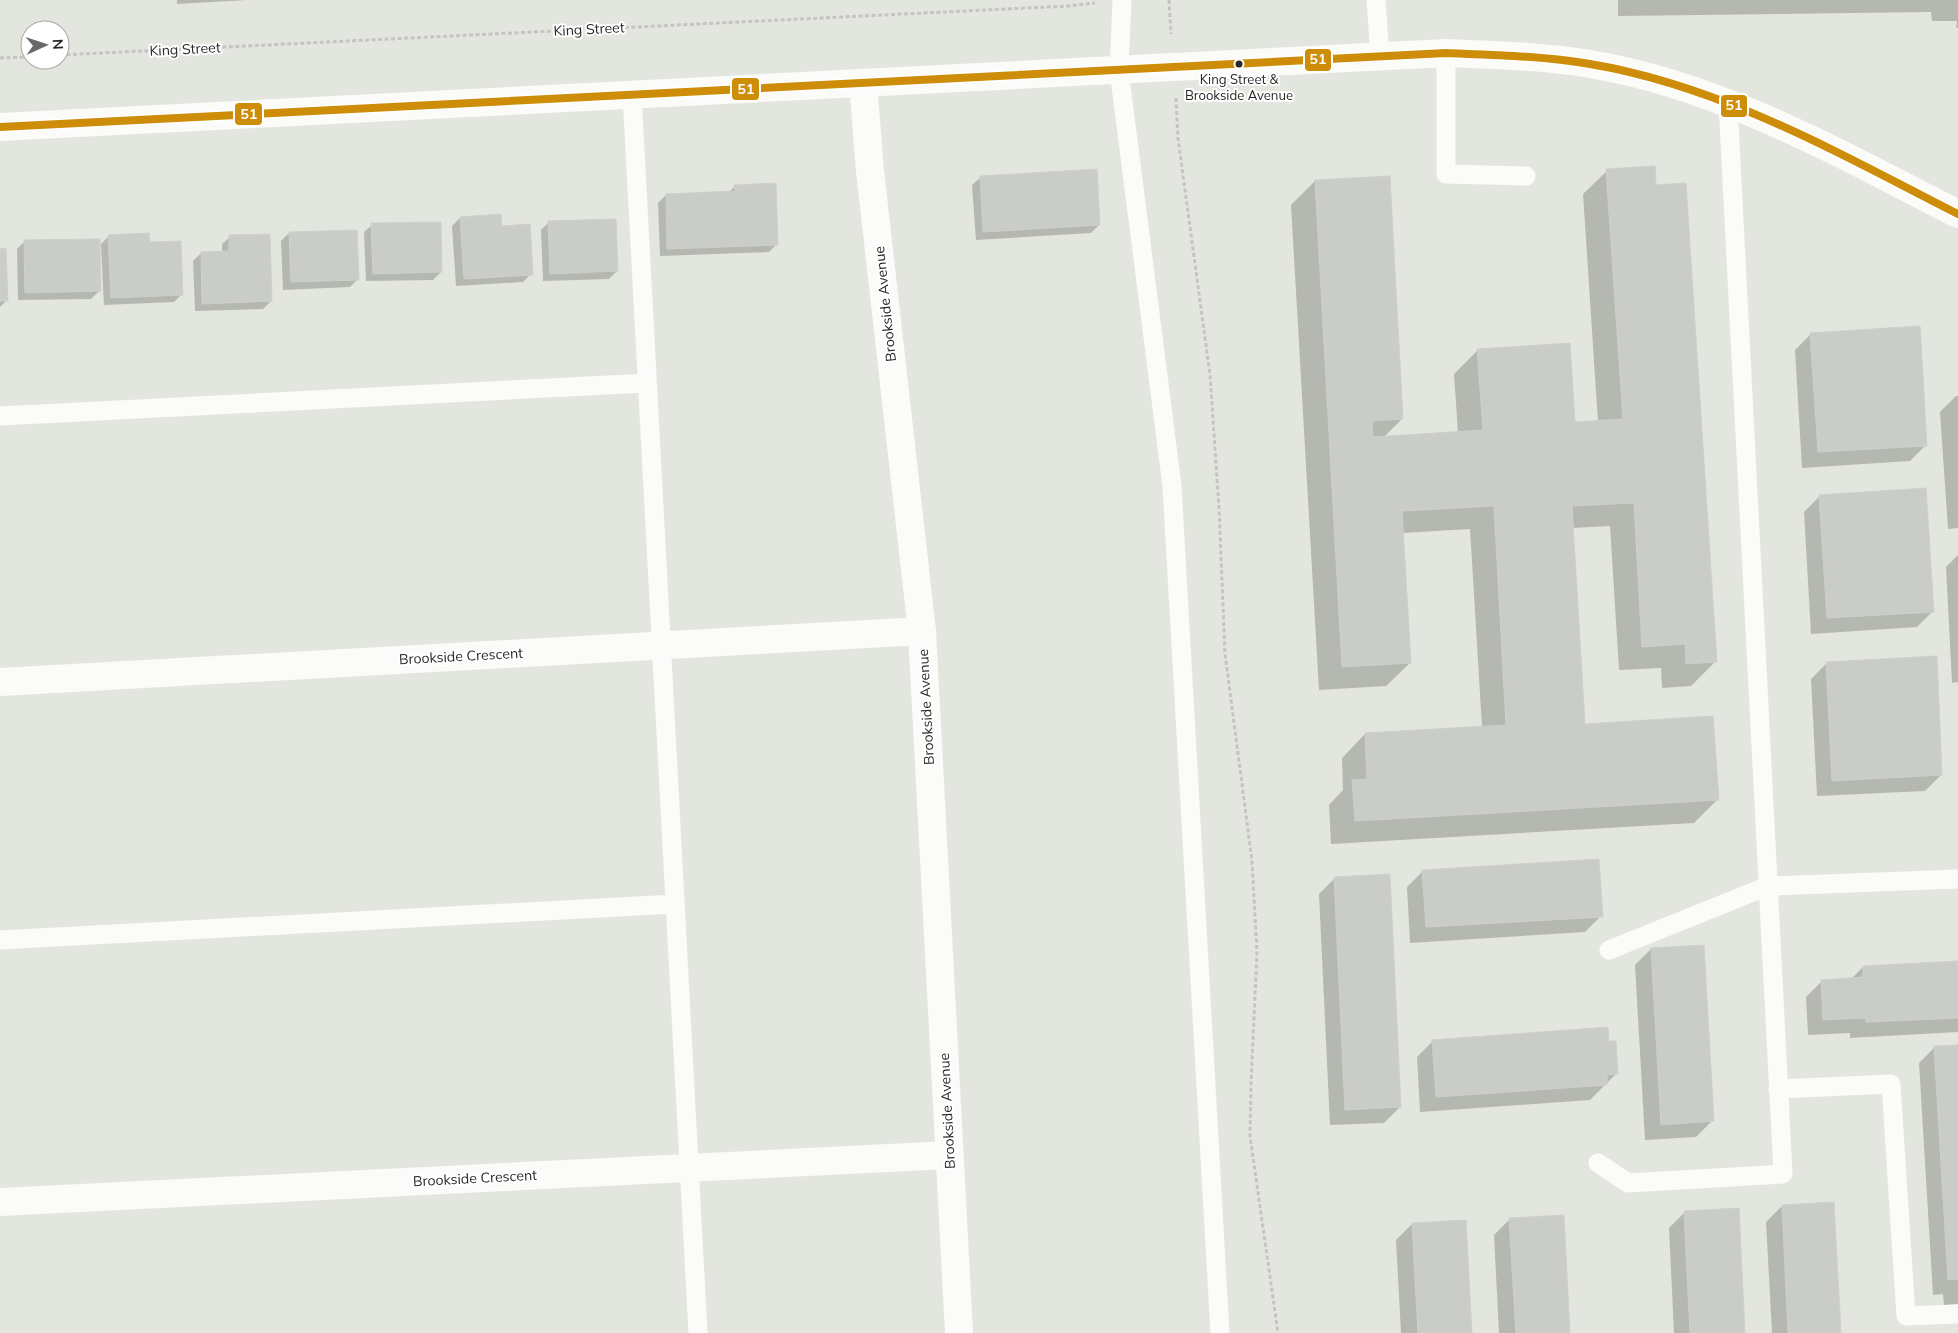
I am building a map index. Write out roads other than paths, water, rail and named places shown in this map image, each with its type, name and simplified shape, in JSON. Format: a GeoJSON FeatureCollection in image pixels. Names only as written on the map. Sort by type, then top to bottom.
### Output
{"type":"FeatureCollection","features":[{"type":"Feature","properties":{"kind":"street"},"geometry":{"type":"LineString","coordinates":[[0,127],[1380,56],[1446,53],[1518,56],[1590,64],[1661,80],[1728,103],[1788,128],[1958,214]]}},
{"type":"Feature","properties":{"kind":"street","name":"Brookside Avenue"},"geometry":{"type":"LineString","coordinates":[[863,83],[870,171],[922,631],[960,1333]]}},
{"type":"Feature","properties":{"kind":"street","name":"Brookside Crescent"},"geometry":{"type":"LineString","coordinates":[[0,682],[922,631]]}},
{"type":"Feature","properties":{"kind":"street","name":"Brookside Crescent"},"geometry":{"type":"LineString","coordinates":[[0,1202],[949,1155]]}},
{"type":"Feature","properties":{"kind":"lane"},"geometry":{"type":"LineString","coordinates":[[1122,0],[1119,70],[1172,486],[1220,1333]]}},
{"type":"Feature","properties":{"kind":"lane"},"geometry":{"type":"LineString","coordinates":[[1376,0],[1380,56]]}},
{"type":"Feature","properties":{"kind":"lane"},"geometry":{"type":"LineString","coordinates":[[1446,53],[1446,174],[1526,176]]}},
{"type":"Feature","properties":{"kind":"lane"},"geometry":{"type":"LineString","coordinates":[[632,94],[698,1333]]}},
{"type":"Feature","properties":{"kind":"lane"},"geometry":{"type":"LineString","coordinates":[[1598,1163],[1628,1182],[1783,1174],[1728,103]]}},
{"type":"Feature","properties":{"kind":"lane"},"geometry":{"type":"LineString","coordinates":[[0,416],[647,383]]}},
{"type":"Feature","properties":{"kind":"lane"},"geometry":{"type":"LineString","coordinates":[[1609,950],[1768,886],[1958,880]]}},
{"type":"Feature","properties":{"kind":"lane"},"geometry":{"type":"LineString","coordinates":[[0,940],[675,904]]}},
{"type":"Feature","properties":{"kind":"lane"},"geometry":{"type":"LineString","coordinates":[[1778,1090],[1891,1084],[1906,1316],[1958,1314]]}},
{"type":"Feature","properties":{"kind":"place","name":"King Street & Brookside Avenue"},"geometry":{"type":"Point","coordinates":[1239,64]}}]}
